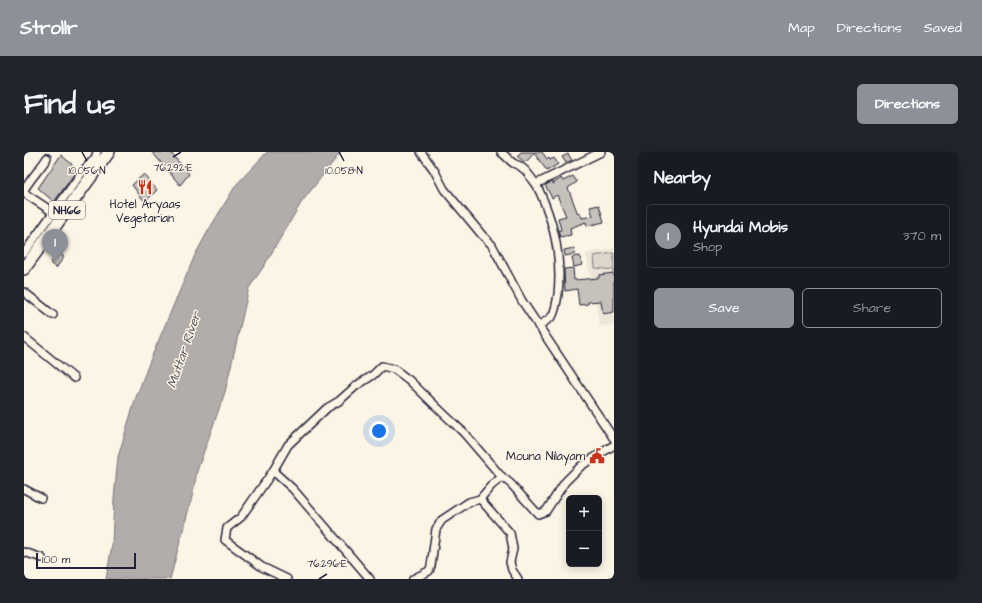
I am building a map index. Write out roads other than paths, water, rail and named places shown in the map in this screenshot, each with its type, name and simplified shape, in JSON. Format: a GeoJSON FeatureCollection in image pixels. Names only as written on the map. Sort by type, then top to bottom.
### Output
{"type":"FeatureCollection","features":[{"type":"Feature","properties":{"kind":"highway","name":"NH66"},"geometry":{"type":"LineString","coordinates":[[24,269],[109,152]]}},
{"type":"Feature","properties":{"kind":"street"},"geometry":{"type":"LineString","coordinates":[[24,253],[83,171],[95,158],[97,152]]}},
{"type":"Feature","properties":{"kind":"street"},"geometry":{"type":"LineString","coordinates":[[421,152],[434,170],[444,188],[482,235],[492,245],[522,301],[545,338],[614,439]]}},
{"type":"Feature","properties":{"kind":"street"},"geometry":{"type":"LineString","coordinates":[[501,152],[513,163],[520,166],[536,184],[544,201],[558,252],[559,280],[556,306],[554,313],[538,326]]}},
{"type":"Feature","properties":{"kind":"street"},"geometry":{"type":"LineString","coordinates":[[536,184],[601,152]]}},
{"type":"Feature","properties":{"kind":"street"},"geometry":{"type":"LineString","coordinates":[[24,190],[34,174],[43,165],[47,158]]}},
{"type":"Feature","properties":{"kind":"street"},"geometry":{"type":"LineString","coordinates":[[24,193],[53,212]]}},
{"type":"Feature","properties":{"kind":"street"},"geometry":{"type":"LineString","coordinates":[[24,292],[53,315]]}},
{"type":"Feature","properties":{"kind":"street"},"geometry":{"type":"LineString","coordinates":[[24,337],[74,378]]}},
{"type":"Feature","properties":{"kind":"street"},"geometry":{"type":"LineString","coordinates":[[287,579],[262,568],[225,540],[227,528],[241,517],[273,471],[288,445],[327,408],[339,401],[356,386],[373,375],[382,366],[394,369],[408,380],[463,432],[502,477],[511,484],[538,514],[546,511],[565,482],[582,466],[614,445]]}},
{"type":"Feature","properties":{"kind":"street"},"geometry":{"type":"LineString","coordinates":[[273,471],[293,489],[370,579]]}},
{"type":"Feature","properties":{"kind":"street"},"geometry":{"type":"LineString","coordinates":[[413,579],[429,571],[436,529],[442,520],[469,502],[480,499],[491,486],[502,477]]}},
{"type":"Feature","properties":{"kind":"street"},"geometry":{"type":"LineString","coordinates":[[24,489],[40,498]]}},
{"type":"Feature","properties":{"kind":"street"},"geometry":{"type":"LineString","coordinates":[[480,499],[510,533],[513,549],[510,562],[512,570],[518,579]]}},
{"type":"Feature","properties":{"kind":"street"},"geometry":{"type":"LineString","coordinates":[[24,552],[42,558]]}},
{"type":"Feature","properties":{"kind":"water","name":"Muttar River"},"geometry":{"type":"Polygon","coordinates":[[[267,152],[341,152],[301,203],[264,266],[249,288],[225,392],[197,471],[193,493],[170,579],[106,579],[112,545],[118,457],[135,400],[151,358],[195,255],[236,185],[267,152]]]}},
{"type":"Feature","properties":{"kind":"place","name":"Hotel Aryaas Vegetarian"},"geometry":{"type":"Point","coordinates":[145,187]}},
{"type":"Feature","properties":{"kind":"place","name":"Hyundai Mobis"},"geometry":{"type":"Point","coordinates":[55,262]}},
{"type":"Feature","properties":{"kind":"place","name":"Mouna Nilayam"},"geometry":{"type":"Point","coordinates":[597,456]}}]}
